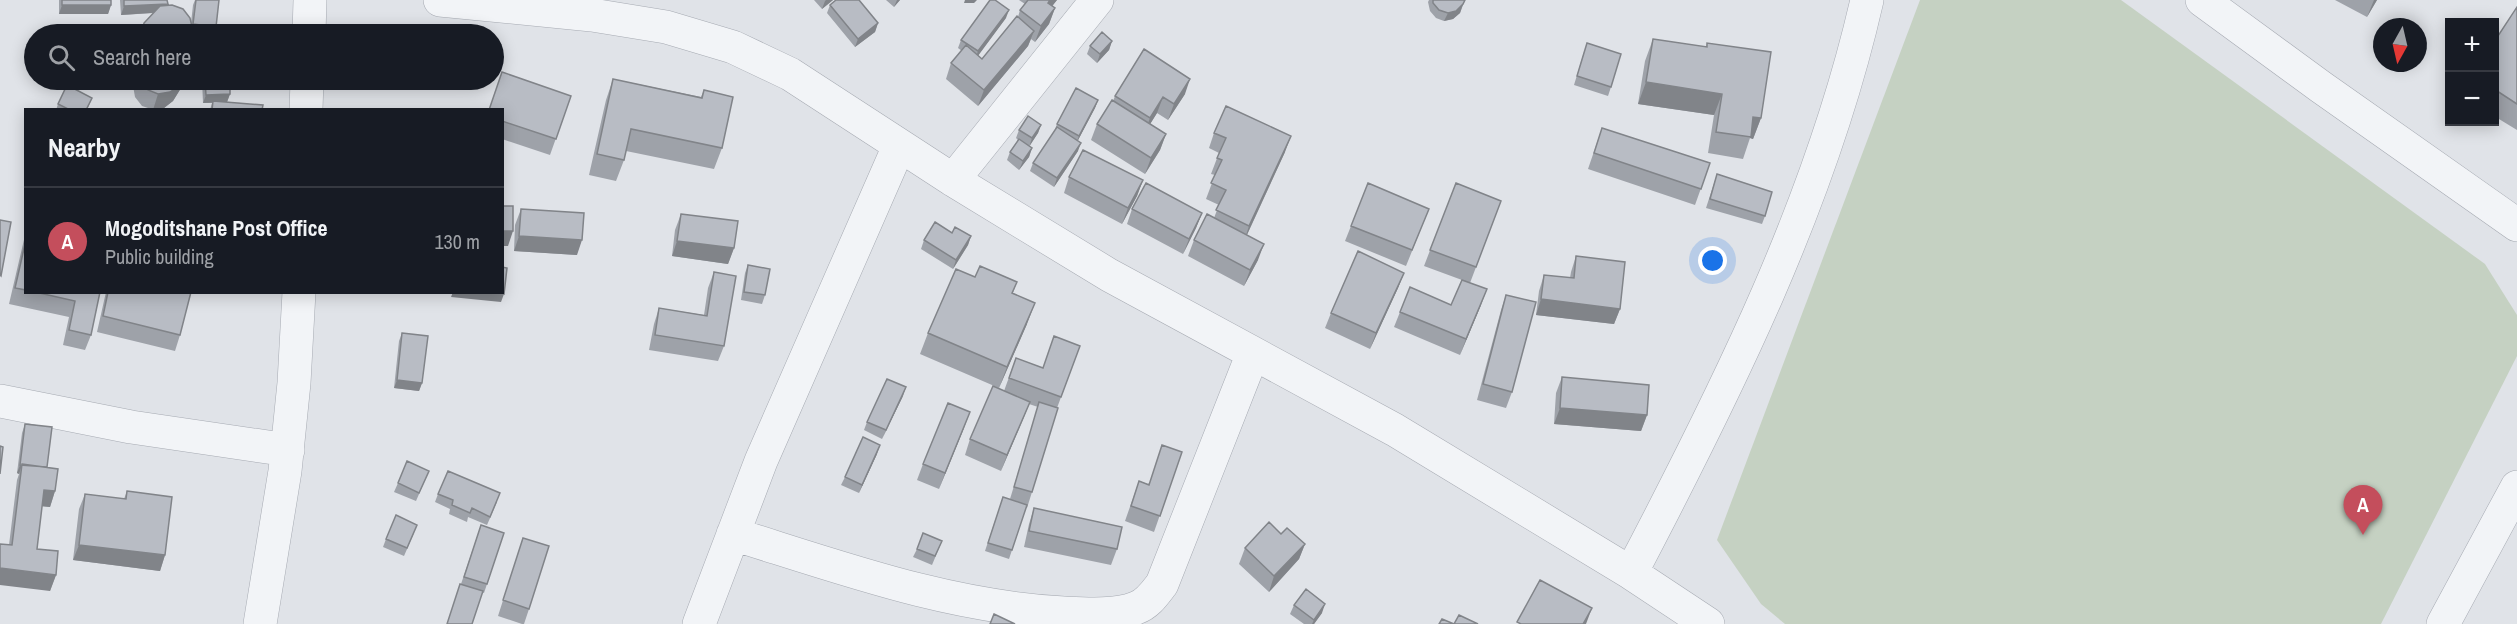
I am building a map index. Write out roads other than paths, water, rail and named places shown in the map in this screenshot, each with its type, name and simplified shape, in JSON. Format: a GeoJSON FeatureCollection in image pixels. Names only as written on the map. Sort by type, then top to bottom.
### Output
{"type":"FeatureCollection","features":[{"type":"Feature","properties":{"kind":"street"},"geometry":{"type":"LineString","coordinates":[[309,24],[310,0]]}},
{"type":"Feature","properties":{"kind":"street"},"geometry":{"type":"LineString","coordinates":[[440,0],[596,7],[733,47],[790,74],[899,146],[1109,275],[1395,430],[1631,573],[1708,624]]}},
{"type":"Feature","properties":{"kind":"street"},"geometry":{"type":"LineString","coordinates":[[953,180],[1097,0]]}},
{"type":"Feature","properties":{"kind":"street"},"geometry":{"type":"LineString","coordinates":[[1631,573],[1701,439],[1780,262],[1826,145],[1867,0]]}},
{"type":"Feature","properties":{"kind":"street"},"geometry":{"type":"LineString","coordinates":[[2202,0],[2517,225]]}},
{"type":"Feature","properties":{"kind":"street"},"geometry":{"type":"LineString","coordinates":[[306,108],[307,90]]}},
{"type":"Feature","properties":{"kind":"street"},"geometry":{"type":"LineString","coordinates":[[699,624],[760,461],[899,146]]}},
{"type":"Feature","properties":{"kind":"street"},"geometry":{"type":"LineString","coordinates":[[260,624],[288,450],[299,294]]}},
{"type":"Feature","properties":{"kind":"street"},"geometry":{"type":"LineString","coordinates":[[733,534],[943,597],[1033,611],[1092,614],[1136,608],[1151,599],[1162,584],[1253,354]]}},
{"type":"Feature","properties":{"kind":"street"},"geometry":{"type":"LineString","coordinates":[[0,401],[131,427],[288,450]]}},
{"type":"Feature","properties":{"kind":"street"},"geometry":{"type":"LineString","coordinates":[[2443,624],[2517,487]]}},
{"type":"Feature","properties":{"kind":"place","name":"Mogoditshane Post Office"},"geometry":{"type":"Point","coordinates":[2363,535]}}]}
